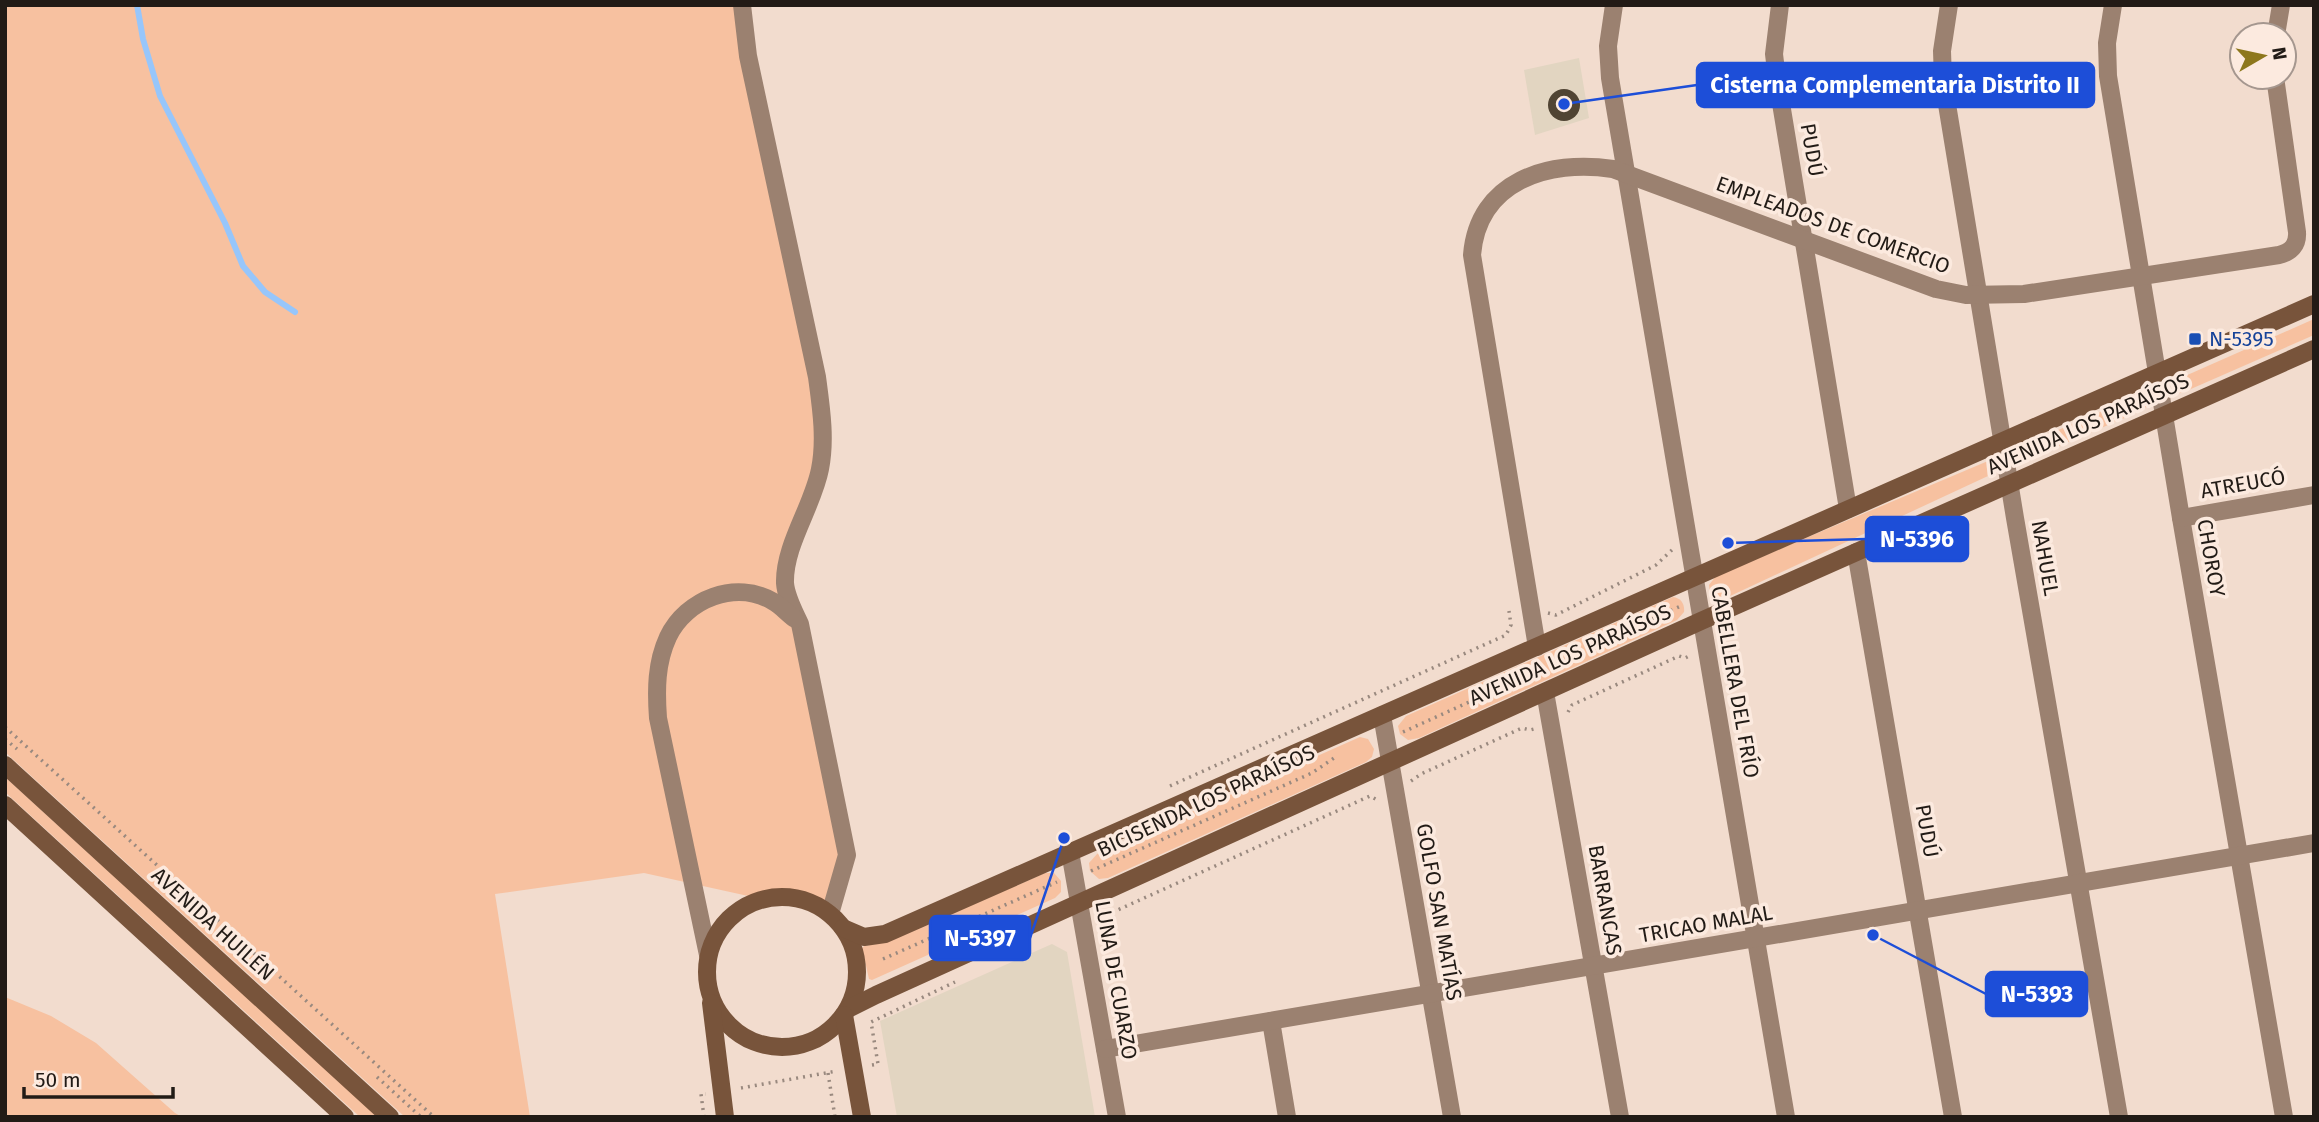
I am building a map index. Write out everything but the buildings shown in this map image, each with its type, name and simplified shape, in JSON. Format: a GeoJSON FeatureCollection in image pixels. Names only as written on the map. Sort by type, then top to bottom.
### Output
{"type":"FeatureCollection","features":[{"type":"Feature","properties":{"kind":"main road","name":"AVENIDA LOS PARAÍSOS"},"geometry":{"type":"LineString","coordinates":[[843,928],[858,936],[880,936],[2314,304]]}},
{"type":"Feature","properties":{"kind":"main road","name":"AVENIDA LOS PARAÍSOS"},"geometry":{"type":"LineString","coordinates":[[846,1012],[1079,902],[1701,621],[2314,349]]}},
{"type":"Feature","properties":{"kind":"main road","name":"AVENIDA HUILÉN"},"geometry":{"type":"LineString","coordinates":[[5,765],[390,1117]]}},
{"type":"Feature","properties":{"kind":"main road"},"geometry":{"type":"LineString","coordinates":[[5,805],[345,1117]]}},
{"type":"Feature","properties":{"kind":"main road","name":"AVENIDA LOS PARAÍSOS"},"geometry":{"type":"LineString","coordinates":[[792,897],[814,904],[830,914],[843,928],[855,952],[858,971],[856,990],[846,1012],[830,1030],[810,1042],[788,1048],[765,1046],[744,1037],[726,1023],[709,992],[707,980],[708,956],[725,922],[755,901],[792,897]]}},
{"type":"Feature","properties":{"kind":"main road"},"geometry":{"type":"LineString","coordinates":[[709,992],[725,1117]]}},
{"type":"Feature","properties":{"kind":"main road"},"geometry":{"type":"LineString","coordinates":[[846,1012],[862,1117]]}},
{"type":"Feature","properties":{"kind":"street"},"geometry":{"type":"LineString","coordinates":[[742,5],[748,56],[817,377],[821,407],[821,467],[793,546],[785,583],[789,601],[800,624],[847,855],[830,914]]}},
{"type":"Feature","properties":{"kind":"street","name":"CABELLERA DEL FRÍO"},"geometry":{"type":"LineString","coordinates":[[1614,5],[1608,67],[1786,1117]]}},
{"type":"Feature","properties":{"kind":"street","name":"PUDÚ"},"geometry":{"type":"LineString","coordinates":[[1780,5],[1774,54],[1776,79],[1848,509]]}},
{"type":"Feature","properties":{"kind":"street","name":"NAHUEL"},"geometry":{"type":"LineString","coordinates":[[1949,5],[1942,51],[1942,71],[2002,441],[2119,1117]]}},
{"type":"Feature","properties":{"kind":"street","name":"CHOROY"},"geometry":{"type":"LineString","coordinates":[[2113,5],[2106,65],[2284,1117]]}},
{"type":"Feature","properties":{"kind":"street"},"geometry":{"type":"LineString","coordinates":[[2278,91],[2306,231]]}},
{"type":"Feature","properties":{"kind":"street","name":"EMPLEADOS DE COMERCIO"},"geometry":{"type":"LineString","coordinates":[[1537,647],[1473,271],[1473,239],[1485,210],[1507,188],[1529,176],[1553,169],[1599,167],[1626,172],[1936,289],[1980,296],[2039,292],[2283,254],[2296,244],[2306,231]]}},
{"type":"Feature","properties":{"kind":"street","name":"ATREUCÓ"},"geometry":{"type":"LineString","coordinates":[[2181,518],[2314,495]]}},
{"type":"Feature","properties":{"kind":"street","name":"PUDÚ"},"geometry":{"type":"LineString","coordinates":[[1856,552],[1953,1117]]}},
{"type":"Feature","properties":{"kind":"street"},"geometry":{"type":"LineString","coordinates":[[708,956],[658,718],[656,686],[661,660],[668,638],[679,619],[716,594],[736,592],[774,601],[800,624]]}},
{"type":"Feature","properties":{"kind":"street","name":"BARRANCAS"},"geometry":{"type":"LineString","coordinates":[[1545,692],[1620,1117]]}},
{"type":"Feature","properties":{"kind":"street","name":"GOLFO SAN MATÍAS"},"geometry":{"type":"LineString","coordinates":[[1382,715],[1452,1117]]}},
{"type":"Feature","properties":{"kind":"street","name":"TRICAO MALAL"},"geometry":{"type":"LineString","coordinates":[[1105,1049],[2314,843]]}},
{"type":"Feature","properties":{"kind":"street","name":"LUNA DE CUARZO"},"geometry":{"type":"LineString","coordinates":[[1070,852],[1117,1117]]}},
{"type":"Feature","properties":{"kind":"street"},"geometry":{"type":"LineString","coordinates":[[1271,1021],[1287,1117]]}},
{"type":"Feature","properties":{"kind":"path"},"geometry":{"type":"LineString","coordinates":[[1546,613],[1556,615],[1656,565],[1674,548]]}},
{"type":"Feature","properties":{"kind":"path"},"geometry":{"type":"LineString","coordinates":[[1656,565],[1667,572]]}},
{"type":"Feature","properties":{"kind":"path"},"geometry":{"type":"LineString","coordinates":[[1400,733],[1684,605]]}},
{"type":"Feature","properties":{"kind":"path"},"geometry":{"type":"LineString","coordinates":[[1160,790],[1506,635],[1511,625],[1509,611]]}},
{"type":"Feature","properties":{"kind":"path"},"geometry":{"type":"LineString","coordinates":[[1562,713],[1568,712],[1572,705],[1679,656],[1685,658],[1691,655]]}},
{"type":"Feature","properties":{"kind":"path"},"geometry":{"type":"LineString","coordinates":[[1522,728],[1525,721]]}},
{"type":"Feature","properties":{"kind":"path"},"geometry":{"type":"LineString","coordinates":[[5,727],[434,1117]]}},
{"type":"Feature","properties":{"kind":"path"},"geometry":{"type":"LineString","coordinates":[[1408,782],[1522,728],[1536,728]]}},
{"type":"Feature","properties":{"kind":"path","name":"BICISENDA LOS PARAÍSOS"},"geometry":{"type":"LineString","coordinates":[[1090,871],[1312,773],[1340,753]]}},
{"type":"Feature","properties":{"kind":"path"},"geometry":{"type":"LineString","coordinates":[[1108,929],[1105,917],[1111,913],[1370,796],[1377,800],[1381,796]]}},
{"type":"Feature","properties":{"kind":"path"},"geometry":{"type":"LineString","coordinates":[[883,959],[1061,881]]}},
{"type":"Feature","properties":{"kind":"path"},"geometry":{"type":"LineString","coordinates":[[880,952],[883,967]]}},
{"type":"Feature","properties":{"kind":"path"},"geometry":{"type":"LineString","coordinates":[[866,1067],[878,1064],[871,1021],[965,977]]}},
{"type":"Feature","properties":{"kind":"path"},"geometry":{"type":"LineString","coordinates":[[734,1089],[838,1071]]}},
{"type":"Feature","properties":{"kind":"path"},"geometry":{"type":"LineString","coordinates":[[828,1073],[835,1117]]}},
{"type":"Feature","properties":{"kind":"shaded area"},"geometry":{"type":"Polygon","coordinates":[[[5,5],[742,5],[823,439],[788,565],[847,855],[830,914],[644,873],[495,894],[530,1117],[405,1117],[5,752],[5,5]]]}},
{"type":"Feature","properties":{"kind":"shaded area"},"geometry":{"type":"Polygon","coordinates":[[[1579,58],[1589,118],[1535,135],[1524,70],[1579,58]]]}},
{"type":"Feature","properties":{"kind":"shaded area"},"geometry":{"type":"Polygon","coordinates":[[[2314,319],[2314,335],[2184,392],[2177,394],[2172,385],[2176,380],[2314,319]]]}},
{"type":"Feature","properties":{"kind":"shaded area"},"geometry":{"type":"Polygon","coordinates":[[[2138,396],[2147,400],[2148,405],[2143,410],[2029,459],[2020,456],[2020,448],[2023,445],[2138,396]]]}},
{"type":"Feature","properties":{"kind":"shaded area"},"geometry":{"type":"Polygon","coordinates":[[[1988,461],[1993,470],[1988,476],[1728,597],[1716,598],[1710,593],[1709,585],[1716,576],[1988,461]]]}},
{"type":"Feature","properties":{"kind":"shaded area"},"geometry":{"type":"Polygon","coordinates":[[[1673,597],[1680,600],[1684,606],[1684,612],[1677,620],[1419,738],[1408,740],[1400,734],[1398,726],[1406,716],[1673,597]]]}},
{"type":"Feature","properties":{"kind":"shaded area"},"geometry":{"type":"Polygon","coordinates":[[[1360,737],[1368,739],[1374,749],[1372,757],[1366,762],[1108,878],[1099,879],[1090,871],[1089,863],[1097,854],[1360,737]]]}},
{"type":"Feature","properties":{"kind":"shaded area"},"geometry":{"type":"Polygon","coordinates":[[[5,777],[378,1117],[360,1117],[5,792],[5,777]]]}},
{"type":"Feature","properties":{"kind":"shaded area"},"geometry":{"type":"Polygon","coordinates":[[[1045,873],[1054,873],[1061,881],[1061,892],[1055,898],[872,980],[869,979],[862,948],[864,946],[887,942],[1045,873]]]}},
{"type":"Feature","properties":{"kind":"shaded area"},"geometry":{"type":"Polygon","coordinates":[[[1052,944],[1067,952],[1095,1117],[897,1117],[880,1021],[1052,944]]]}},
{"type":"Feature","properties":{"kind":"shaded area"},"geometry":{"type":"Polygon","coordinates":[[[5,997],[51,1016],[96,1043],[182,1117],[5,1117],[5,997]]]}},
{"type":"Feature","properties":{"kind":"waterway"},"geometry":{"type":"LineString","coordinates":[[137,5],[143,39],[160,96],[225,223],[243,266],[265,292],[295,312]]}},
{"type":"Feature","properties":{"kind":"place","name":"Cisterna Complementaria Distrito II"},"geometry":{"type":"Point","coordinates":[1564,104]}},
{"type":"Feature","properties":{"kind":"place","name":"N-5395"},"geometry":{"type":"Point","coordinates":[2195,339]}},
{"type":"Feature","properties":{"kind":"place","name":"N-5396"},"geometry":{"type":"Point","coordinates":[1728,543]}},
{"type":"Feature","properties":{"kind":"place","name":"N-5397"},"geometry":{"type":"Point","coordinates":[1064,838]}},
{"type":"Feature","properties":{"kind":"place","name":"N-5393"},"geometry":{"type":"Point","coordinates":[1873,935]}}]}
